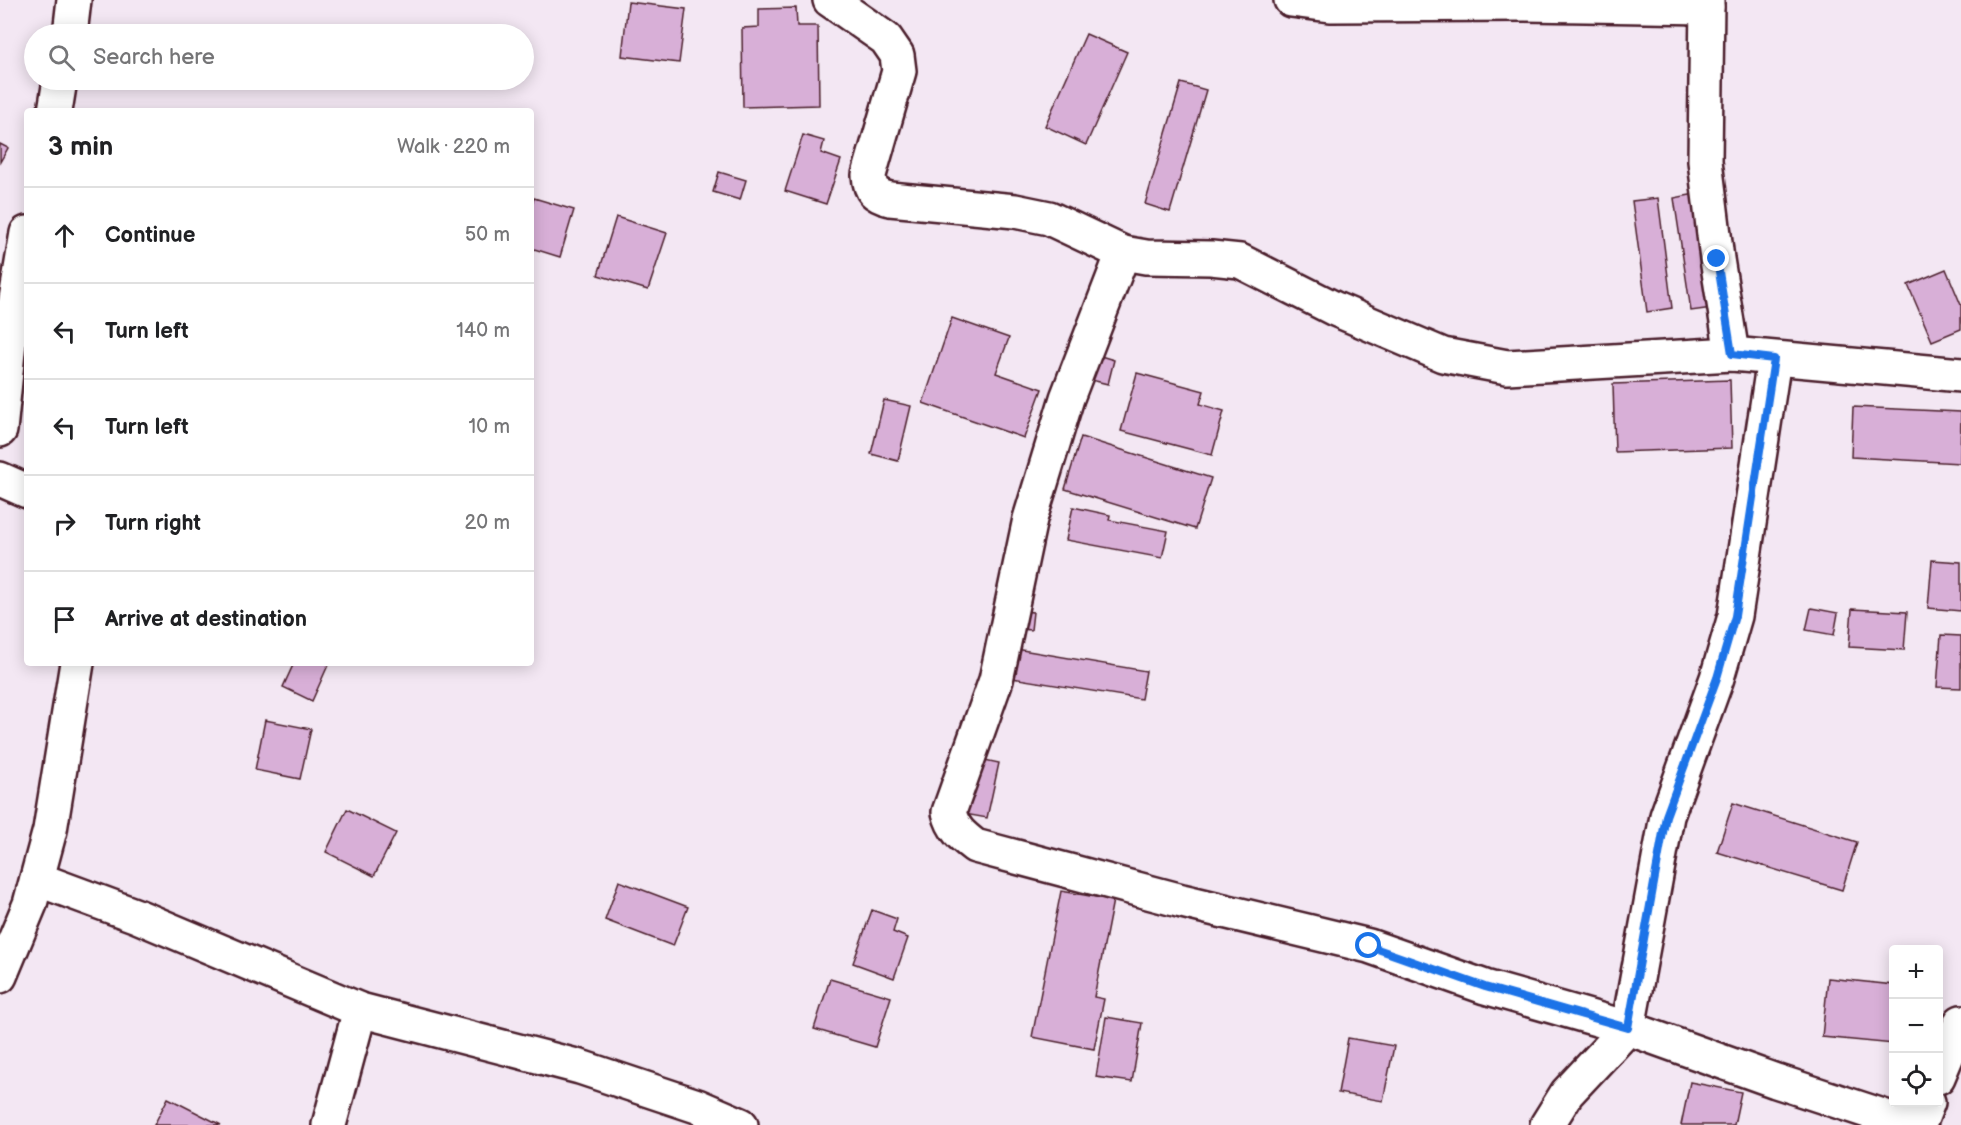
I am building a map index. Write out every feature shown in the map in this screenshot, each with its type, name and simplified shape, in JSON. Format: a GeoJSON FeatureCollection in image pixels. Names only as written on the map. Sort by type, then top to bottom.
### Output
{"type":"FeatureCollection","features":[{"type":"Feature","properties":{"kind":"street"},"geometry":{"type":"LineString","coordinates":[[71,24],[74,0]]}},
{"type":"Feature","properties":{"kind":"street"},"geometry":{"type":"LineString","coordinates":[[830,0],[886,39],[897,55],[900,71],[869,175],[870,187],[876,196],[890,200],[1015,211],[1049,219],[1123,253],[1146,257],[1240,261],[1335,309],[1443,355],[1507,367],[1732,354],[1961,375]]}},
{"type":"Feature","properties":{"kind":"street"},"geometry":{"type":"LineString","coordinates":[[1291,0],[1330,5],[1707,4],[1705,161],[1732,354]]}},
{"type":"Feature","properties":{"kind":"street"},"geometry":{"type":"LineString","coordinates":[[55,108],[58,90]]}},
{"type":"Feature","properties":{"kind":"street"},"geometry":{"type":"LineString","coordinates":[[0,430],[9,342],[24,251]]}},
{"type":"Feature","properties":{"kind":"street"},"geometry":{"type":"LineString","coordinates":[[1123,253],[1067,398],[1029,519],[996,680],[949,812],[952,824],[961,836],[975,846],[1182,901],[1369,946],[1485,987],[1628,1028],[1776,1081],[1910,1125]]}},
{"type":"Feature","properties":{"kind":"street"},"geometry":{"type":"LineString","coordinates":[[1547,1125],[1567,1092],[1628,1028],[1666,816],[1717,678],[1735,616],[1774,359]]}},
{"type":"Feature","properties":{"kind":"street"},"geometry":{"type":"LineString","coordinates":[[0,479],[24,490]]}},
{"type":"Feature","properties":{"kind":"street"},"geometry":{"type":"LineString","coordinates":[[0,976],[30,904],[50,830],[77,666]]}},
{"type":"Feature","properties":{"kind":"street"},"geometry":{"type":"LineString","coordinates":[[37,879],[137,916],[360,1010],[580,1067],[697,1106],[741,1125]]}},
{"type":"Feature","properties":{"kind":"street"},"geometry":{"type":"LineString","coordinates":[[328,1125],[360,1010]]}},
{"type":"Feature","properties":{"kind":"street"},"geometry":{"type":"LineString","coordinates":[[1943,1065],[1961,1022]]}},
{"type":"Feature","properties":{"kind":"street"},"geometry":{"type":"LineString","coordinates":[[1919,1125],[1926,1107]]}},
{"type":"Feature","properties":{"kind":"building"},"geometry":{"type":"Polygon","coordinates":[[[628,2],[686,9],[679,63],[622,56],[628,2]]]}},
{"type":"Feature","properties":{"kind":"building"},"geometry":{"type":"Polygon","coordinates":[[[796,8],[797,26],[818,26],[819,105],[743,107],[742,28],[759,27],[759,9],[796,8]]]}},
{"type":"Feature","properties":{"kind":"building"},"geometry":{"type":"Polygon","coordinates":[[[1086,34],[1127,52],[1086,145],[1045,126],[1086,34]]]}},
{"type":"Feature","properties":{"kind":"building"},"geometry":{"type":"Polygon","coordinates":[[[1181,83],[1206,90],[1170,212],[1145,204],[1181,83]]]}},
{"type":"Feature","properties":{"kind":"building"},"geometry":{"type":"Polygon","coordinates":[[[803,135],[824,141],[821,153],[841,160],[826,204],[785,191],[803,135]]]}},
{"type":"Feature","properties":{"kind":"building"},"geometry":{"type":"Polygon","coordinates":[[[0,144],[8,148],[0,162],[0,144]]]}},
{"type":"Feature","properties":{"kind":"building"},"geometry":{"type":"Polygon","coordinates":[[[719,172],[746,180],[740,200],[713,192],[719,172]]]}},
{"type":"Feature","properties":{"kind":"building"},"geometry":{"type":"Polygon","coordinates":[[[1701,193],[1719,307],[1691,311],[1674,198],[1701,193]]]}},
{"type":"Feature","properties":{"kind":"building"},"geometry":{"type":"Polygon","coordinates":[[[534,198],[574,210],[560,257],[534,249],[534,198]]]}},
{"type":"Feature","properties":{"kind":"building"},"geometry":{"type":"Polygon","coordinates":[[[1658,198],[1672,308],[1647,312],[1632,201],[1658,198]]]}},
{"type":"Feature","properties":{"kind":"building"},"geometry":{"type":"Polygon","coordinates":[[[616,217],[667,233],[648,290],[598,275],[616,217]]]}},
{"type":"Feature","properties":{"kind":"building"},"geometry":{"type":"Polygon","coordinates":[[[1946,269],[1961,305],[1961,329],[1932,341],[1908,285],[1946,269]]]}},
{"type":"Feature","properties":{"kind":"building"},"geometry":{"type":"Polygon","coordinates":[[[952,318],[1009,338],[996,373],[1042,389],[1024,438],[923,403],[952,318]]]}},
{"type":"Feature","properties":{"kind":"building"},"geometry":{"type":"Polygon","coordinates":[[[1094,354],[1114,360],[1108,384],[1087,379],[1094,354]]]}},
{"type":"Feature","properties":{"kind":"building"},"geometry":{"type":"Polygon","coordinates":[[[1137,373],[1204,391],[1200,404],[1224,411],[1212,455],[1121,431],[1137,373]]]}},
{"type":"Feature","properties":{"kind":"building"},"geometry":{"type":"Polygon","coordinates":[[[1730,380],[1732,448],[1615,452],[1613,384],[1730,380]]]}},
{"type":"Feature","properties":{"kind":"building"},"geometry":{"type":"Polygon","coordinates":[[[884,400],[911,406],[898,461],[871,454],[884,400]]]}},
{"type":"Feature","properties":{"kind":"building"},"geometry":{"type":"Polygon","coordinates":[[[1853,407],[1961,412],[1960,463],[1851,457],[1853,407]]]}},
{"type":"Feature","properties":{"kind":"building"},"geometry":{"type":"Polygon","coordinates":[[[1081,437],[1211,478],[1195,529],[1065,489],[1081,437]]]}},
{"type":"Feature","properties":{"kind":"building"},"geometry":{"type":"Polygon","coordinates":[[[1073,507],[1110,515],[1109,520],[1168,531],[1162,558],[1066,540],[1073,507]]]}},
{"type":"Feature","properties":{"kind":"building"},"geometry":{"type":"Polygon","coordinates":[[[1932,560],[1961,562],[1961,611],[1928,608],[1932,560]]]}},
{"type":"Feature","properties":{"kind":"building"},"geometry":{"type":"Polygon","coordinates":[[[1811,608],[1838,613],[1834,635],[1806,630],[1811,608]]]}},
{"type":"Feature","properties":{"kind":"building"},"geometry":{"type":"Polygon","coordinates":[[[1852,609],[1907,612],[1904,650],[1849,647],[1852,609]]]}},
{"type":"Feature","properties":{"kind":"building"},"geometry":{"type":"Polygon","coordinates":[[[1021,611],[1033,612],[1031,630],[1019,629],[1021,611]]]}},
{"type":"Feature","properties":{"kind":"building"},"geometry":{"type":"Polygon","coordinates":[[[1941,635],[1961,636],[1961,688],[1937,687],[1941,635]]]}},
{"type":"Feature","properties":{"kind":"building"},"geometry":{"type":"Polygon","coordinates":[[[1016,649],[1146,671],[1141,699],[1012,678],[1016,649]]]}},
{"type":"Feature","properties":{"kind":"building"},"geometry":{"type":"Polygon","coordinates":[[[293,666],[328,666],[312,701],[283,687],[293,666]]]}},
{"type":"Feature","properties":{"kind":"building"},"geometry":{"type":"Polygon","coordinates":[[[265,720],[311,729],[300,779],[255,770],[265,720]]]}},
{"type":"Feature","properties":{"kind":"building"},"geometry":{"type":"Polygon","coordinates":[[[971,757],[999,763],[987,818],[959,813],[971,757]]]}},
{"type":"Feature","properties":{"kind":"building"},"geometry":{"type":"Polygon","coordinates":[[[1733,803],[1857,842],[1842,890],[1717,852],[1733,803]]]}},
{"type":"Feature","properties":{"kind":"building"},"geometry":{"type":"Polygon","coordinates":[[[347,809],[396,833],[374,876],[326,852],[347,809]]]}},
{"type":"Feature","properties":{"kind":"building"},"geometry":{"type":"Polygon","coordinates":[[[619,881],[688,907],[673,946],[605,920],[619,881]]]}},
{"type":"Feature","properties":{"kind":"building"},"geometry":{"type":"Polygon","coordinates":[[[1061,891],[1113,900],[1094,997],[1104,999],[1094,1049],[1032,1037],[1061,891]]]}},
{"type":"Feature","properties":{"kind":"building"},"geometry":{"type":"Polygon","coordinates":[[[872,910],[897,919],[893,932],[908,938],[894,978],[853,963],[872,910]]]}},
{"type":"Feature","properties":{"kind":"building"},"geometry":{"type":"Polygon","coordinates":[[[1828,978],[1889,984],[1889,1044],[1822,1037],[1828,978]]]}},
{"type":"Feature","properties":{"kind":"building"},"geometry":{"type":"Polygon","coordinates":[[[830,979],[891,997],[875,1047],[814,1029],[830,979]]]}},
{"type":"Feature","properties":{"kind":"building"},"geometry":{"type":"Polygon","coordinates":[[[1106,1017],[1142,1023],[1132,1082],[1096,1077],[1106,1017]]]}},
{"type":"Feature","properties":{"kind":"building"},"geometry":{"type":"Polygon","coordinates":[[[1348,1038],[1394,1046],[1383,1101],[1338,1093],[1348,1038]]]}},
{"type":"Feature","properties":{"kind":"building"},"geometry":{"type":"Polygon","coordinates":[[[1690,1082],[1741,1092],[1734,1125],[1681,1125],[1690,1082]]]}},
{"type":"Feature","properties":{"kind":"building"},"geometry":{"type":"Polygon","coordinates":[[[168,1098],[221,1125],[154,1125],[168,1098]]]}},
{"type":"Feature","properties":{"kind":"route"},"geometry":{"type":"LineString","coordinates":[[1369,946],[1485,987],[1628,1028],[1666,816],[1717,678],[1735,616],[1774,359],[1732,354],[1717,259]]}}]}
